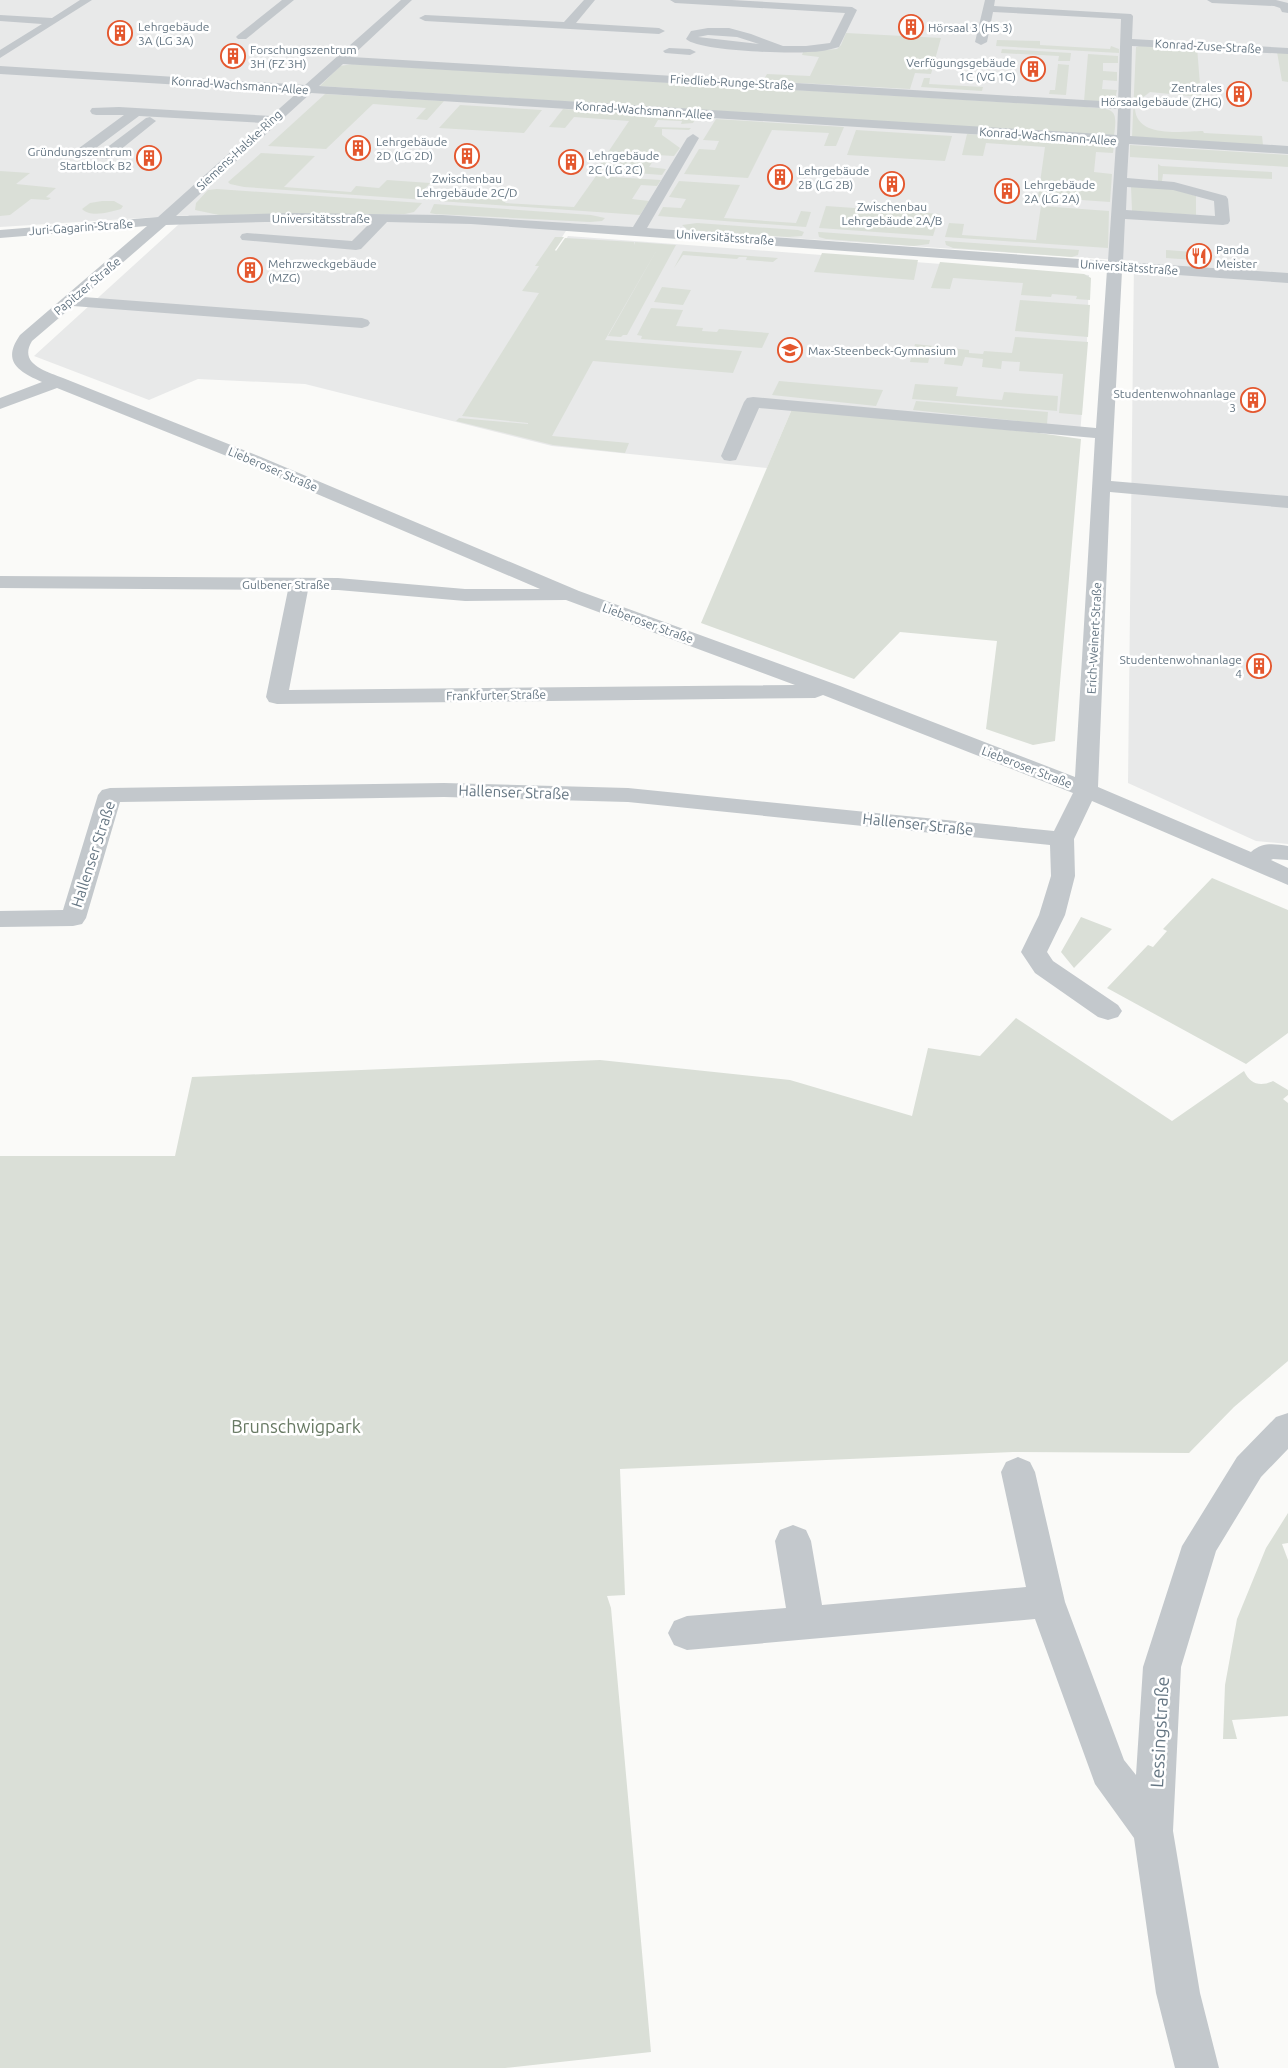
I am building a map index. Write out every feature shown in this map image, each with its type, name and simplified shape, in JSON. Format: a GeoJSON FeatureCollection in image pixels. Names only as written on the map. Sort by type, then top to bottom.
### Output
{"type":"FeatureCollection","features":[{"type":"Feature","properties":{"kind":"street"},"geometry":{"type":"LineString","coordinates":[[0,55],[87,0]]}},
{"type":"Feature","properties":{"kind":"street"},"geometry":{"type":"LineString","coordinates":[[242,38],[289,0]]}},
{"type":"Feature","properties":{"kind":"street","name":"Siemens-Halske-Ring"},"geometry":{"type":"LineString","coordinates":[[162,221],[407,0]]}},
{"type":"Feature","properties":{"kind":"street"},"geometry":{"type":"LineString","coordinates":[[567,26],[590,0]]}},
{"type":"Feature","properties":{"kind":"street"},"geometry":{"type":"LineString","coordinates":[[669,51],[682,65],[692,48],[704,44],[779,48],[793,53],[826,48],[835,45],[852,10],[675,0]]}},
{"type":"Feature","properties":{"kind":"street"},"geometry":{"type":"LineString","coordinates":[[1212,0],[1275,3],[1285,6],[1286,10],[1288,10]]}},
{"type":"Feature","properties":{"kind":"street"},"geometry":{"type":"LineString","coordinates":[[981,42],[989,5],[1112,10],[1127,16],[1116,266]]}},
{"type":"Feature","properties":{"kind":"street"},"geometry":{"type":"LineString","coordinates":[[0,18],[54,21]]}},
{"type":"Feature","properties":{"kind":"street"},"geometry":{"type":"LineString","coordinates":[[425,18],[659,31]]}},
{"type":"Feature","properties":{"kind":"street","name":"Konrad-Zuse-Straße"},"geometry":{"type":"LineString","coordinates":[[1127,42],[1288,51]]}},
{"type":"Feature","properties":{"kind":"street","name":"Friedlieb-Runge-Straße"},"geometry":{"type":"LineString","coordinates":[[340,60],[682,65],[1124,106]]}},
{"type":"Feature","properties":{"kind":"street","name":"Konrad-Wachsmann-Allee"},"geometry":{"type":"LineString","coordinates":[[0,70],[1288,150]]}},
{"type":"Feature","properties":{"kind":"street"},"geometry":{"type":"LineString","coordinates":[[96,111],[272,120]]}},
{"type":"Feature","properties":{"kind":"street"},"geometry":{"type":"LineString","coordinates":[[136,112],[80,154],[104,156],[150,121]]}},
{"type":"Feature","properties":{"kind":"street"},"geometry":{"type":"LineString","coordinates":[[638,231],[692,138]]}},
{"type":"Feature","properties":{"kind":"street"},"geometry":{"type":"LineString","coordinates":[[1118,214],[1223,221],[1221,199],[1174,186],[1120,182]]}},
{"type":"Feature","properties":{"kind":"street","name":"Universitätsstraße"},"geometry":{"type":"LineString","coordinates":[[162,221],[236,218],[383,218],[498,221],[1288,278]]}},
{"type":"Feature","properties":{"kind":"street"},"geometry":{"type":"LineString","coordinates":[[247,237],[356,246],[383,218]]}},
{"type":"Feature","properties":{"kind":"street","name":"Juri-Gagarin-Straße"},"geometry":{"type":"LineString","coordinates":[[0,234],[162,221]]}},
{"type":"Feature","properties":{"kind":"street","name":"Papitzer Straße"},"geometry":{"type":"LineString","coordinates":[[18,354],[19,346],[26,338],[162,221]]}},
{"type":"Feature","properties":{"kind":"street","name":"Erich-Weinert-Straße"},"geometry":{"type":"LineString","coordinates":[[1086,790],[1104,434],[1116,266]]}},
{"type":"Feature","properties":{"kind":"street"},"geometry":{"type":"LineString","coordinates":[[68,301],[362,323]]}},
{"type":"Feature","properties":{"kind":"street","name":"Lieberoser Straße"},"geometry":{"type":"LineString","coordinates":[[18,354],[21,363],[31,370],[57,382],[264,465],[572,594],[832,691],[1086,790],[1288,877]]}},
{"type":"Feature","properties":{"kind":"street"},"geometry":{"type":"LineString","coordinates":[[0,404],[57,382]]}},
{"type":"Feature","properties":{"kind":"street"},"geometry":{"type":"LineString","coordinates":[[730,456],[753,402],[1104,434]]}},
{"type":"Feature","properties":{"kind":"street"},"geometry":{"type":"LineString","coordinates":[[1102,486],[1288,502]]}},
{"type":"Feature","properties":{"kind":"street","name":"Gulbener Straße"},"geometry":{"type":"LineString","coordinates":[[0,582],[338,584],[465,595],[572,594]]}},
{"type":"Feature","properties":{"kind":"street","name":"Frankfurter Straße"},"geometry":{"type":"LineString","coordinates":[[299,584],[277,697],[832,691]]}},
{"type":"Feature","properties":{"kind":"street","name":"Hallenser Straße"},"geometry":{"type":"LineString","coordinates":[[0,919],[73,918],[110,795],[444,790],[628,795],[1062,839]]}},
{"type":"Feature","properties":{"kind":"street"},"geometry":{"type":"LineString","coordinates":[[1086,790],[1062,839],[1062,876],[1052,915],[1034,952],[1044,967],[1108,1011]]}},
{"type":"Feature","properties":{"kind":"street"},"geometry":{"type":"LineString","coordinates":[[1254,862],[1268,851],[1288,853]]}},
{"type":"Feature","properties":{"kind":"street","name":"Lessingstraße"},"geometry":{"type":"LineString","coordinates":[[1198,2068],[1178,1993],[1153,1831],[1162,1667],[1200,1546],[1249,1467],[1288,1427]]}},
{"type":"Feature","properties":{"kind":"street"},"geometry":{"type":"LineString","coordinates":[[1018,1472],[1047,1602],[1109,1772],[1153,1831]]}},
{"type":"Feature","properties":{"kind":"street"},"geometry":{"type":"LineString","coordinates":[[793,1541],[808,1622]]}},
{"type":"Feature","properties":{"kind":"street"},"geometry":{"type":"LineString","coordinates":[[687,1633],[1047,1602]]}},
{"type":"Feature","properties":{"kind":"shaded area"},"geometry":{"type":"Polygon","coordinates":[[[0,0],[1288,0],[1288,844],[1256,841],[1128,783],[1134,261],[571,223],[541,270],[546,270],[568,236],[1089,275],[1087,341],[1080,436],[792,409],[767,468],[552,446],[305,384],[198,379],[149,400],[34,356],[189,215],[0,227],[0,0]]]}},
{"type":"Feature","properties":{"kind":"green space"},"geometry":{"type":"Polygon","coordinates":[[[846,33],[941,38],[931,74],[915,73],[910,89],[763,81],[767,74],[810,76],[819,57],[802,55],[803,52],[837,49],[841,45],[846,33]]]}},
{"type":"Feature","properties":{"kind":"green space"},"geometry":{"type":"Polygon","coordinates":[[[997,40],[1040,41],[1040,45],[1110,49],[1111,46],[1119,49],[1119,53],[996,46],[997,40]]]}},
{"type":"Feature","properties":{"kind":"green space"},"geometry":{"type":"Polygon","coordinates":[[[1136,47],[1197,47],[1201,97],[1150,92],[1142,98],[1135,108],[1137,118],[1143,125],[1162,131],[1203,131],[1204,133],[1262,136],[1263,145],[1132,137],[1136,47]]]}},
{"type":"Feature","properties":{"kind":"green space"},"geometry":{"type":"Polygon","coordinates":[[[1002,49],[1071,53],[1070,61],[1058,61],[1059,56],[1001,53],[1002,49]]]}},
{"type":"Feature","properties":{"kind":"green space"},"geometry":{"type":"Polygon","coordinates":[[[1277,52],[1288,53],[1288,82],[1282,81],[1277,52]]]}},
{"type":"Feature","properties":{"kind":"green space"},"geometry":{"type":"Polygon","coordinates":[[[1088,54],[1118,56],[1118,63],[1103,63],[1103,71],[1117,72],[1117,81],[1103,80],[1102,89],[1117,90],[1115,99],[1100,102],[1084,101],[1088,54]]]}},
{"type":"Feature","properties":{"kind":"green space"},"geometry":{"type":"Polygon","coordinates":[[[352,64],[1087,107],[1112,112],[1115,127],[1114,136],[320,86],[340,66],[352,64]]]}},
{"type":"Feature","properties":{"kind":"green space"},"geometry":{"type":"Polygon","coordinates":[[[1058,64],[1069,65],[1066,95],[1049,94],[1050,90],[1055,90],[1058,64]]]}},
{"type":"Feature","properties":{"kind":"green space"},"geometry":{"type":"Polygon","coordinates":[[[924,78],[930,78],[929,84],[983,87],[982,91],[921,87],[924,78]]]}},
{"type":"Feature","properties":{"kind":"green space"},"geometry":{"type":"Polygon","coordinates":[[[325,94],[444,101],[427,120],[416,119],[426,108],[373,104],[326,149],[268,146],[325,94]]]}},
{"type":"Feature","properties":{"kind":"green space"},"geometry":{"type":"Polygon","coordinates":[[[460,105],[542,110],[524,133],[439,128],[460,105]]]}},
{"type":"Feature","properties":{"kind":"green space"},"geometry":{"type":"Polygon","coordinates":[[[563,109],[696,118],[693,123],[681,124],[682,121],[658,120],[654,127],[691,128],[689,130],[662,129],[662,135],[680,148],[674,156],[657,155],[649,167],[666,169],[662,175],[596,170],[629,121],[574,117],[565,128],[549,127],[563,109]]]}},
{"type":"Feature","properties":{"kind":"green space"},"geometry":{"type":"Polygon","coordinates":[[[716,119],[844,127],[836,146],[824,146],[829,133],[772,130],[748,178],[684,174],[699,149],[715,150],[719,141],[703,140],[716,119]]]}},
{"type":"Feature","properties":{"kind":"green space"},"geometry":{"type":"Polygon","coordinates":[[[856,130],[952,136],[945,161],[847,155],[856,130]]]}},
{"type":"Feature","properties":{"kind":"green space"},"geometry":{"type":"Polygon","coordinates":[[[967,134],[1114,144],[1113,153],[1096,152],[1094,172],[1112,174],[1110,202],[1038,197],[1045,147],[986,143],[983,156],[962,155],[967,134]]]}},
{"type":"Feature","properties":{"kind":"green space"},"geometry":{"type":"Polygon","coordinates":[[[1130,145],[1288,155],[1288,167],[1130,157],[1130,145]]]}},
{"type":"Feature","properties":{"kind":"green space"},"geometry":{"type":"Polygon","coordinates":[[[261,153],[315,156],[284,187],[351,192],[356,186],[379,188],[387,180],[430,183],[423,191],[433,192],[426,200],[244,187],[228,182],[261,153]]]}},
{"type":"Feature","properties":{"kind":"green space"},"geometry":{"type":"Polygon","coordinates":[[[1158,164],[1161,166],[1272,172],[1272,179],[1163,174],[1162,181],[1158,181],[1158,164]]]}},
{"type":"Feature","properties":{"kind":"green space"},"geometry":{"type":"Polygon","coordinates":[[[0,171],[30,173],[16,184],[56,188],[46,197],[51,198],[48,200],[31,199],[10,215],[0,216],[0,171]]]}},
{"type":"Feature","properties":{"kind":"green space"},"geometry":{"type":"Polygon","coordinates":[[[596,176],[661,180],[657,186],[641,185],[632,199],[649,201],[640,215],[439,201],[446,192],[509,197],[505,203],[574,207],[596,176]]]}},
{"type":"Feature","properties":{"kind":"green space"},"geometry":{"type":"Polygon","coordinates":[[[679,181],[740,185],[724,218],[796,223],[801,211],[811,212],[806,227],[658,216],[663,207],[681,208],[686,199],[669,197],[679,181]]]}},
{"type":"Feature","properties":{"kind":"green space"},"geometry":{"type":"Polygon","coordinates":[[[1131,186],[1169,188],[1196,196],[1196,215],[1132,211],[1131,186]]]}},
{"type":"Feature","properties":{"kind":"green space"},"geometry":{"type":"Polygon","coordinates":[[[217,189],[422,203],[414,212],[405,214],[219,215],[195,210],[196,203],[208,190],[217,189]]]}},
{"type":"Feature","properties":{"kind":"green space"},"geometry":{"type":"Polygon","coordinates":[[[114,201],[123,206],[121,209],[101,214],[86,212],[82,209],[90,203],[114,201]]]}},
{"type":"Feature","properties":{"kind":"green space"},"geometry":{"type":"Polygon","coordinates":[[[434,204],[591,215],[605,218],[602,221],[590,222],[435,214],[430,213],[434,204]]]}},
{"type":"Feature","properties":{"kind":"green space"},"geometry":{"type":"Polygon","coordinates":[[[826,206],[940,214],[933,236],[819,228],[826,206]]]}},
{"type":"Feature","properties":{"kind":"green space"},"geometry":{"type":"Polygon","coordinates":[[[1041,206],[1109,211],[1108,248],[945,237],[949,223],[964,224],[962,235],[1036,240],[1041,206]]]}},
{"type":"Feature","properties":{"kind":"green space"},"geometry":{"type":"Polygon","coordinates":[[[697,223],[804,232],[802,236],[788,237],[688,230],[682,225],[697,223]]]}},
{"type":"Feature","properties":{"kind":"green space"},"geometry":{"type":"Polygon","coordinates":[[[818,232],[930,240],[929,244],[914,246],[826,239],[819,237],[818,232]]]}},
{"type":"Feature","properties":{"kind":"green space"},"geometry":{"type":"Polygon","coordinates":[[[555,237],[564,237],[556,251],[565,238],[634,242],[634,245],[635,242],[676,245],[627,335],[621,337],[608,336],[659,246],[605,340],[742,351],[733,373],[593,361],[552,436],[629,443],[625,453],[553,445],[456,421],[459,418],[528,424],[462,416],[539,293],[522,291],[539,266],[535,266],[555,237]]]}},
{"type":"Feature","properties":{"kind":"green space"},"geometry":{"type":"Polygon","coordinates":[[[945,241],[1079,250],[1078,255],[1072,257],[953,248],[946,245],[945,241]]]}},
{"type":"Feature","properties":{"kind":"green space"},"geometry":{"type":"Polygon","coordinates":[[[1166,250],[1193,252],[1194,260],[1166,258],[1166,250]]]}},
{"type":"Feature","properties":{"kind":"green space"},"geometry":{"type":"Polygon","coordinates":[[[683,251],[778,258],[773,262],[746,260],[747,257],[739,257],[737,259],[683,255],[674,268],[683,251]]]}},
{"type":"Feature","properties":{"kind":"green space"},"geometry":{"type":"Polygon","coordinates":[[[822,253],[918,260],[914,280],[814,272],[822,253]]]}},
{"type":"Feature","properties":{"kind":"green space"},"geometry":{"type":"Polygon","coordinates":[[[940,262],[1084,274],[1091,278],[1090,300],[1076,299],[1077,296],[1052,294],[1051,297],[1021,295],[1023,283],[953,278],[950,289],[931,288],[940,262]]]}},
{"type":"Feature","properties":{"kind":"green space"},"geometry":{"type":"Polygon","coordinates":[[[662,287],[691,290],[683,305],[654,302],[662,287]]]}},
{"type":"Feature","properties":{"kind":"green space"},"geometry":{"type":"Polygon","coordinates":[[[1020,300],[1090,305],[1088,337],[1015,331],[1020,300]]]}},
{"type":"Feature","properties":{"kind":"green space"},"geometry":{"type":"Polygon","coordinates":[[[651,308],[683,310],[676,326],[703,328],[702,331],[717,332],[719,329],[769,333],[762,348],[641,339],[642,336],[637,335],[651,308]]]}},
{"type":"Feature","properties":{"kind":"green space"},"geometry":{"type":"Polygon","coordinates":[[[1015,337],[1088,342],[1082,415],[1059,413],[1063,374],[1019,371],[1020,362],[1002,361],[1001,369],[982,367],[983,359],[965,357],[962,366],[944,364],[946,353],[931,351],[928,363],[910,362],[915,344],[969,350],[969,353],[983,354],[984,351],[1012,353],[1015,337]]]}},
{"type":"Feature","properties":{"kind":"green space"},"geometry":{"type":"Polygon","coordinates":[[[779,381],[883,390],[876,406],[772,395],[779,381]]]}},
{"type":"Feature","properties":{"kind":"green space"},"geometry":{"type":"Polygon","coordinates":[[[915,384],[958,387],[956,396],[1002,400],[1004,392],[1058,396],[1057,411],[912,399],[915,384]]]}},
{"type":"Feature","properties":{"kind":"green space"},"geometry":{"type":"Polygon","coordinates":[[[916,401],[1048,412],[1047,424],[913,410],[916,401]]]}},
{"type":"Feature","properties":{"kind":"green space"},"geometry":{"type":"Polygon","coordinates":[[[792,409],[1032,432],[1081,439],[1055,741],[1033,745],[986,729],[997,641],[900,632],[854,679],[701,623],[792,409]]]}},
{"type":"Feature","properties":{"kind":"green space"},"geometry":{"type":"Polygon","coordinates":[[[1212,878],[1288,910],[1288,1033],[1246,1064],[1107,988],[1148,945],[1153,947],[1167,931],[1163,929],[1212,878]]]}},
{"type":"Feature","properties":{"kind":"green space"},"geometry":{"type":"Polygon","coordinates":[[[1081,917],[1112,929],[1074,968],[1061,952],[1081,917]]]}},
{"type":"Feature","properties":{"kind":"green space","name":"Brunschwigpark"},"geometry":{"type":"Polygon","coordinates":[[[1016,1018],[1172,1121],[1244,1071],[1249,1079],[1256,1083],[1264,1084],[1273,1081],[1288,1090],[1288,1095],[1283,1099],[1288,1103],[1288,1361],[1234,1407],[1189,1453],[1013,1452],[620,1469],[625,1595],[607,1596],[611,1608],[651,2052],[505,2068],[0,2068],[0,1156],[175,1156],[192,1077],[600,1060],[790,1080],[912,1116],[928,1048],[980,1056],[1016,1018]]]}},
{"type":"Feature","properties":{"kind":"green space"},"geometry":{"type":"Polygon","coordinates":[[[1288,1513],[1288,1543],[1282,1544],[1288,1560],[1288,1716],[1232,1720],[1237,1739],[1223,1739],[1225,1685],[1237,1619],[1266,1548],[1288,1513]]]}},
{"type":"Feature","properties":{"kind":"place","name":"Hörsaal 3 (HS 3)"},"geometry":{"type":"Point","coordinates":[911,27]}},
{"type":"Feature","properties":{"kind":"place","name":"Lehrgebäude 3A (LG 3A)"},"geometry":{"type":"Point","coordinates":[120,33]}},
{"type":"Feature","properties":{"kind":"place","name":"Forschungszentrum 3H (FZ 3H)"},"geometry":{"type":"Point","coordinates":[233,56]}},
{"type":"Feature","properties":{"kind":"place","name":"Verfügungsgebäude 1C (VG 1C)"},"geometry":{"type":"Point","coordinates":[1033,69]}},
{"type":"Feature","properties":{"kind":"place","name":"Zentrales Hörsaalgebäude (ZHG)"},"geometry":{"type":"Point","coordinates":[1239,94]}},
{"type":"Feature","properties":{"kind":"place","name":"Lehrgebäude 2D (LG 2D)"},"geometry":{"type":"Point","coordinates":[358,148]}},
{"type":"Feature","properties":{"kind":"place","name":"Zwischenbau Lehrgebäude 2C/D"},"geometry":{"type":"Point","coordinates":[467,156]}},
{"type":"Feature","properties":{"kind":"place","name":"Gründungszentrum Startblock B2"},"geometry":{"type":"Point","coordinates":[149,158]}},
{"type":"Feature","properties":{"kind":"place","name":"Lehrgebäude 2C (LG 2C)"},"geometry":{"type":"Point","coordinates":[571,162]}},
{"type":"Feature","properties":{"kind":"place","name":"Lehrgebäude 2B (LG 2B)"},"geometry":{"type":"Point","coordinates":[780,177]}},
{"type":"Feature","properties":{"kind":"place","name":"Zwischenbau Lehrgebäude 2A/B"},"geometry":{"type":"Point","coordinates":[892,184]}},
{"type":"Feature","properties":{"kind":"place","name":"Lehrgebäude 2A (LG 2A)"},"geometry":{"type":"Point","coordinates":[1007,191]}},
{"type":"Feature","properties":{"kind":"place","name":"Panda Meister"},"geometry":{"type":"Point","coordinates":[1199,256]}},
{"type":"Feature","properties":{"kind":"place","name":"Mehrzweckgebäude (MZG)"},"geometry":{"type":"Point","coordinates":[250,270]}},
{"type":"Feature","properties":{"kind":"place","name":"Max-Steenbeck-Gymnasium"},"geometry":{"type":"Point","coordinates":[790,350]}},
{"type":"Feature","properties":{"kind":"place","name":"Studentenwohnanlage 3"},"geometry":{"type":"Point","coordinates":[1253,400]}},
{"type":"Feature","properties":{"kind":"place","name":"Studentenwohnanlage 4"},"geometry":{"type":"Point","coordinates":[1259,666]}}]}
